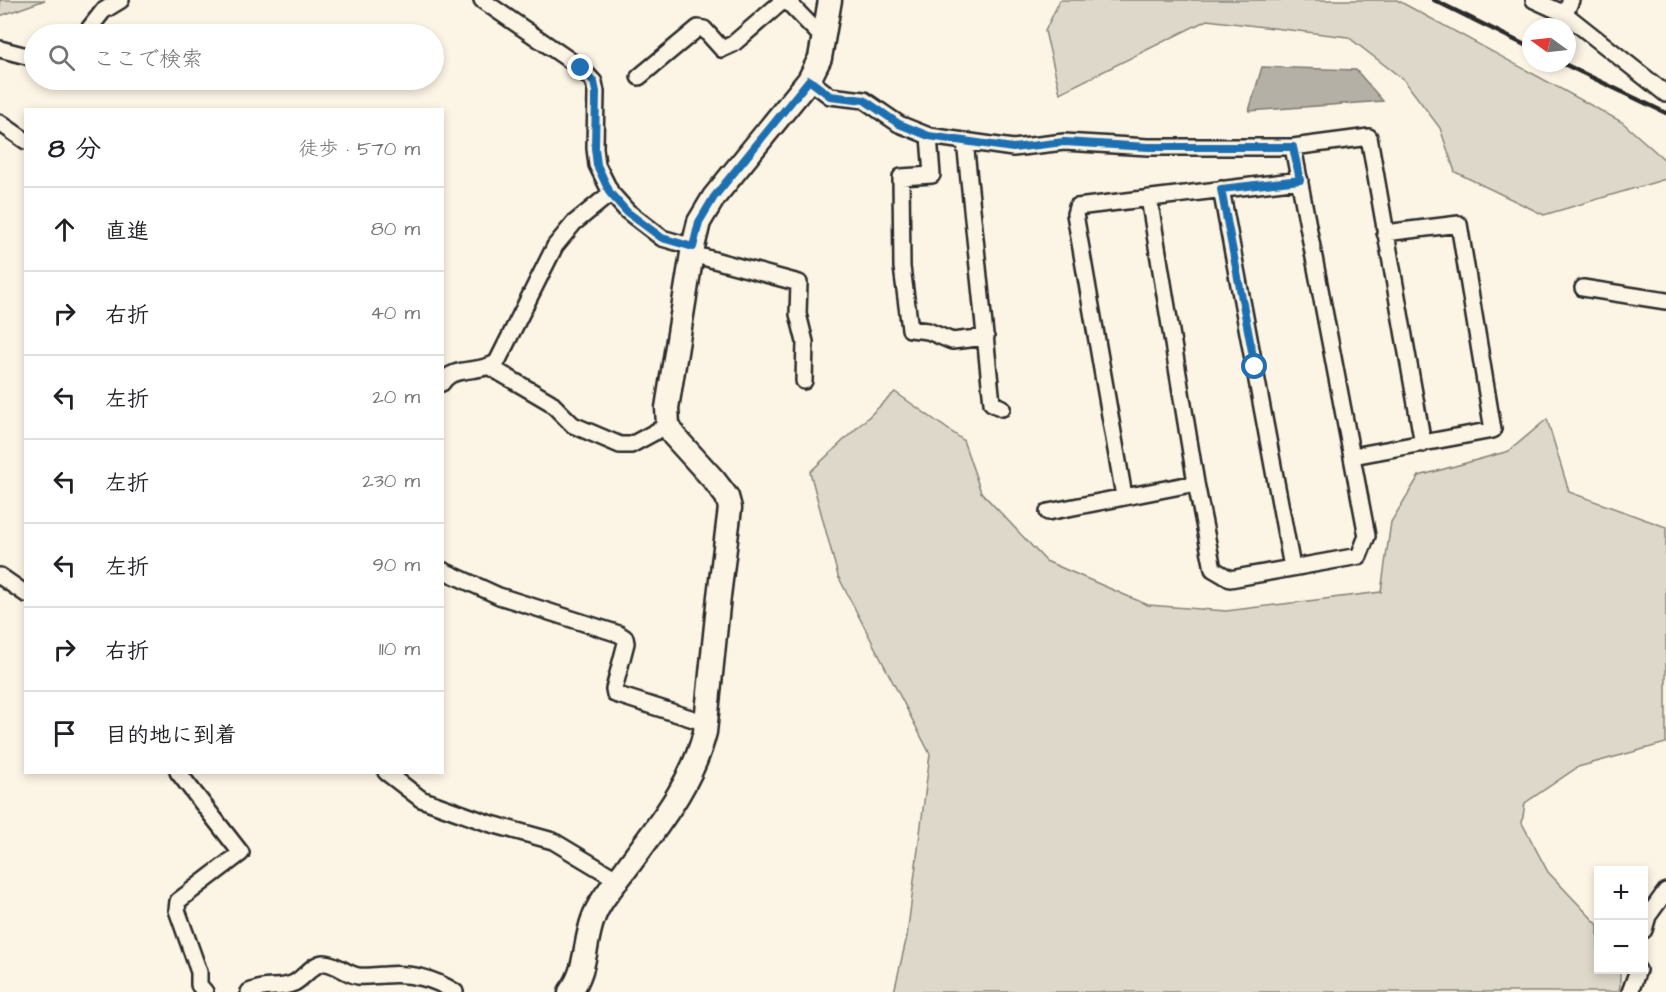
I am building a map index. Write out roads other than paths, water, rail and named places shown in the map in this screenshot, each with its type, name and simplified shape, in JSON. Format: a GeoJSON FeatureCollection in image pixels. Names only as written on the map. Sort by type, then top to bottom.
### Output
{"type":"FeatureCollection","features":[{"type":"Feature","properties":{"kind":"street"},"geometry":{"type":"LineString","coordinates":[[93,24],[103,11],[121,0]]}},
{"type":"Feature","properties":{"kind":"street"},"geometry":{"type":"LineString","coordinates":[[482,0],[581,68],[594,82],[597,165],[610,193],[627,212],[662,238],[692,250],[799,283],[798,314],[805,342],[804,381]]}},
{"type":"Feature","properties":{"kind":"street"},"geometry":{"type":"LineString","coordinates":[[639,77],[698,28],[704,29],[722,49],[733,44],[785,0],[824,39]]}},
{"type":"Feature","properties":{"kind":"street"},"geometry":{"type":"LineString","coordinates":[[571,992],[580,977],[593,919],[618,880],[671,808],[700,752],[706,723],[730,508],[727,497],[674,436],[668,425],[667,408],[692,250],[699,222],[714,197],[809,80],[820,58],[830,0]]}},
{"type":"Feature","properties":{"kind":"street"},"geometry":{"type":"LineString","coordinates":[[1534,0],[1568,7],[1666,94]]}},
{"type":"Feature","properties":{"kind":"street"},"geometry":{"type":"LineString","coordinates":[[0,50],[24,56]]}},
{"type":"Feature","properties":{"kind":"street"},"geometry":{"type":"LineString","coordinates":[[809,80],[830,96],[864,100],[899,124],[929,136],[1013,148],[1064,142],[1148,147],[1293,147],[1369,137],[1423,444]]}},
{"type":"Feature","properties":{"kind":"street"},"geometry":{"type":"LineString","coordinates":[[0,123],[24,140]]}},
{"type":"Feature","properties":{"kind":"street"},"geometry":{"type":"LineString","coordinates":[[929,136],[932,175],[900,177],[902,267],[910,329],[927,331],[952,340],[986,337]]}},
{"type":"Feature","properties":{"kind":"street"},"geometry":{"type":"LineString","coordinates":[[965,141],[992,403],[1002,408]]}},
{"type":"Feature","properties":{"kind":"street"},"geometry":{"type":"LineString","coordinates":[[1149,198],[1196,483],[1213,569],[1230,579],[1359,556],[1367,536],[1293,147]]}},
{"type":"Feature","properties":{"kind":"street"},"geometry":{"type":"LineString","coordinates":[[1124,496],[1075,214],[1077,207],[1300,180]]}},
{"type":"Feature","properties":{"kind":"street"},"geometry":{"type":"LineString","coordinates":[[1221,189],[1292,567]]}},
{"type":"Feature","properties":{"kind":"street"},"geometry":{"type":"LineString","coordinates":[[444,380],[447,376],[458,372],[490,367],[497,362],[555,246],[574,223],[610,193]]}},
{"type":"Feature","properties":{"kind":"street"},"geometry":{"type":"LineString","coordinates":[[1353,456],[1493,430],[1459,224],[1385,232]]}},
{"type":"Feature","properties":{"kind":"street"},"geometry":{"type":"LineString","coordinates":[[1583,288],[1666,301]]}},
{"type":"Feature","properties":{"kind":"street"},"geometry":{"type":"LineString","coordinates":[[490,367],[550,402],[573,425],[620,445],[631,445],[668,425]]}},
{"type":"Feature","properties":{"kind":"street"},"geometry":{"type":"LineString","coordinates":[[1048,512],[1196,483]]}},
{"type":"Feature","properties":{"kind":"street"},"geometry":{"type":"LineString","coordinates":[[444,571],[499,596],[619,634],[625,638],[626,643],[614,689],[615,694],[706,723]]}},
{"type":"Feature","properties":{"kind":"street"},"geometry":{"type":"LineString","coordinates":[[0,576],[24,593]]}},
{"type":"Feature","properties":{"kind":"street"},"geometry":{"type":"LineString","coordinates":[[180,774],[241,853],[178,901],[177,910],[199,972],[199,985],[205,992]]}},
{"type":"Feature","properties":{"kind":"street"},"geometry":{"type":"LineString","coordinates":[[389,774],[422,799],[488,823],[553,841],[618,880]]}},
{"type":"Feature","properties":{"kind":"street"},"geometry":{"type":"LineString","coordinates":[[1647,920],[1666,891]]}},
{"type":"Feature","properties":{"kind":"street"},"geometry":{"type":"LineString","coordinates":[[249,992],[267,986],[286,986],[324,963],[357,976],[403,974],[422,977],[440,983],[455,992]]}},
{"type":"Feature","properties":{"kind":"street"},"geometry":{"type":"LineString","coordinates":[[1630,992],[1636,974]]}},
{"type":"Feature","properties":{"kind":"railway"},"geometry":{"type":"LineString","coordinates":[[1434,0],[1522,44]]}},
{"type":"Feature","properties":{"kind":"railway"},"geometry":{"type":"LineString","coordinates":[[1576,70],[1666,113]]}}]}
